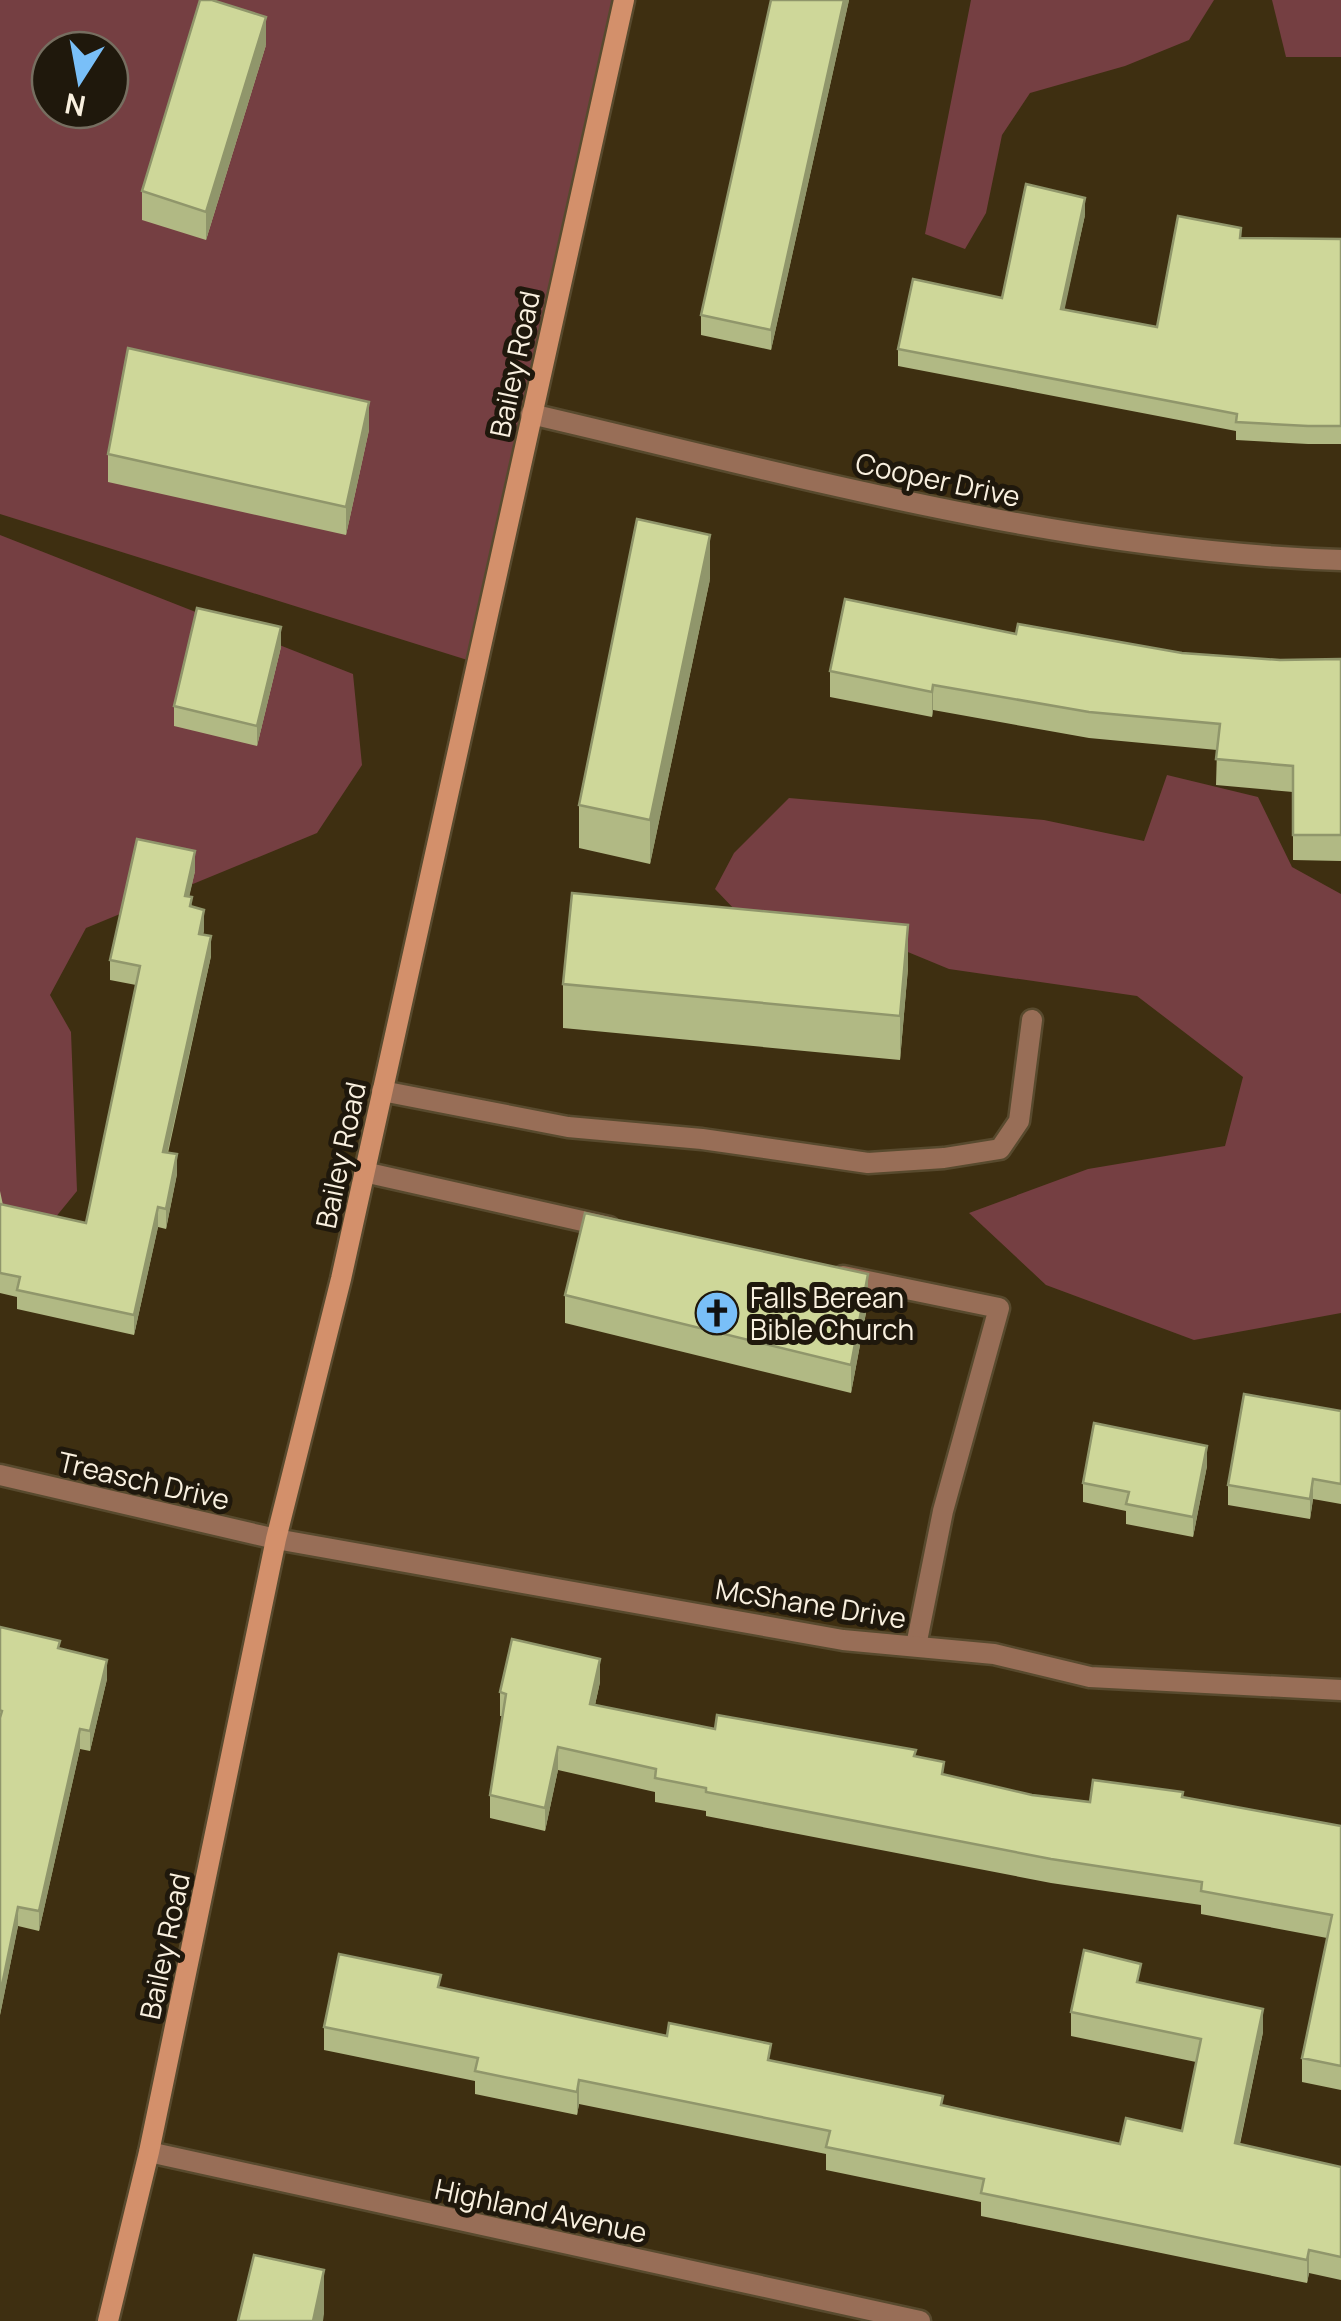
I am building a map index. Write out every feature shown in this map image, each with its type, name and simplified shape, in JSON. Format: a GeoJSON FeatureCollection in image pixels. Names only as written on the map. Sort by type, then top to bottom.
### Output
{"type":"FeatureCollection","features":[{"type":"Feature","properties":{"kind":"street","name":"Bailey Road"},"geometry":{"type":"LineString","coordinates":[[108,2321],[149,2152],[276,1539],[364,1172],[624,0]]}},
{"type":"Feature","properties":{"kind":"street","name":"Cooper Drive"},"geometry":{"type":"LineString","coordinates":[[531,414],[1024,525],[1278,558],[1341,560]]}},
{"type":"Feature","properties":{"kind":"street"},"geometry":{"type":"LineString","coordinates":[[382,1091],[632,1135],[702,1139],[868,1163],[944,1158],[1000,1149],[1019,1120],[1032,1020]]}},
{"type":"Feature","properties":{"kind":"street"},"geometry":{"type":"LineString","coordinates":[[364,1172],[624,1231]]}},
{"type":"Feature","properties":{"kind":"street"},"geometry":{"type":"LineString","coordinates":[[830,1274],[999,1308],[943,1511],[916,1646]]}},
{"type":"Feature","properties":{"kind":"street","name":"Treasch Drive"},"geometry":{"type":"LineString","coordinates":[[0,1475],[276,1539]]}},
{"type":"Feature","properties":{"kind":"street","name":"McShane Drive"},"geometry":{"type":"LineString","coordinates":[[276,1539],[844,1640],[994,1654],[1090,1678],[1341,1690]]}},
{"type":"Feature","properties":{"kind":"street","name":"Highland Avenue"},"geometry":{"type":"LineString","coordinates":[[149,2152],[920,2321]]}},
{"type":"Feature","properties":{"kind":"shaded area"},"geometry":{"type":"Polygon","coordinates":[[[0,0],[625,0],[477,663],[0,514],[0,0]]]}},
{"type":"Feature","properties":{"kind":"shaded area"},"geometry":{"type":"Polygon","coordinates":[[[971,0],[1214,0],[1189,40],[1125,66],[1030,93],[1002,135],[986,213],[965,249],[925,234],[971,0]]]}},
{"type":"Feature","properties":{"kind":"shaded area"},"geometry":{"type":"Polygon","coordinates":[[[1272,0],[1341,0],[1341,57],[1286,57],[1272,0]]]}},
{"type":"Feature","properties":{"kind":"shaded area"},"geometry":{"type":"Polygon","coordinates":[[[0,535],[353,674],[362,765],[317,833],[86,928],[50,995],[71,1032],[77,1191],[28,1251],[0,1248],[0,535]]]}},
{"type":"Feature","properties":{"kind":"shaded area"},"geometry":{"type":"Polygon","coordinates":[[[1167,775],[1258,797],[1292,867],[1341,894],[1341,1313],[1194,1340],[1046,1285],[969,1213],[1088,1169],[1225,1146],[1243,1077],[1137,996],[949,969],[886,943],[736,911],[715,889],[734,853],[789,798],[1044,820],[1144,841],[1167,775]]]}},
{"type":"Feature","properties":{"kind":"building"},"geometry":{"type":"Polygon","coordinates":[[[200,0],[266,17],[206,212],[142,191],[200,0]]]}},
{"type":"Feature","properties":{"kind":"building"},"geometry":{"type":"Polygon","coordinates":[[[771,0],[844,0],[771,330],[701,315],[771,0]]]}},
{"type":"Feature","properties":{"kind":"building"},"geometry":{"type":"Polygon","coordinates":[[[1026,184],[1085,198],[1061,309],[1157,327],[1178,216],[1241,228],[1240,238],[1341,239],[1341,426],[1236,422],[1237,414],[898,349],[913,279],[1002,298],[1026,184]]]}},
{"type":"Feature","properties":{"kind":"building"},"geometry":{"type":"Polygon","coordinates":[[[128,348],[369,402],[346,507],[108,454],[128,348]]]}},
{"type":"Feature","properties":{"kind":"building"},"geometry":{"type":"Polygon","coordinates":[[[637,519],[710,535],[650,820],[579,805],[637,519]]]}},
{"type":"Feature","properties":{"kind":"building"},"geometry":{"type":"Polygon","coordinates":[[[845,599],[1016,634],[1018,624],[1182,653],[1280,660],[1341,659],[1341,835],[1293,835],[1293,766],[1216,759],[1220,724],[1089,712],[933,685],[932,692],[830,671],[845,599]]]}},
{"type":"Feature","properties":{"kind":"building"},"geometry":{"type":"Polygon","coordinates":[[[197,608],[281,627],[257,726],[174,706],[197,608]]]}},
{"type":"Feature","properties":{"kind":"building"},"geometry":{"type":"Polygon","coordinates":[[[137,839],[195,851],[185,896],[192,897],[190,906],[204,910],[199,934],[211,936],[163,1152],[177,1154],[166,1209],[158,1207],[134,1315],[17,1290],[20,1277],[0,1273],[0,1204],[86,1223],[140,966],[110,960],[137,839]]]}},
{"type":"Feature","properties":{"kind":"building"},"geometry":{"type":"Polygon","coordinates":[[[572,893],[908,925],[900,1016],[563,984],[572,893]]]}},
{"type":"Feature","properties":{"kind":"building","name":"Falls Berean Bible Church"},"geometry":{"type":"Polygon","coordinates":[[[585,1213],[868,1274],[851,1365],[565,1295],[585,1213]]]}},
{"type":"Feature","properties":{"kind":"building"},"geometry":{"type":"Polygon","coordinates":[[[1244,1394],[1341,1411],[1341,1484],[1313,1479],[1310,1499],[1228,1485],[1244,1394]]]}},
{"type":"Feature","properties":{"kind":"building"},"geometry":{"type":"Polygon","coordinates":[[[1094,1423],[1207,1446],[1193,1517],[1126,1504],[1129,1492],[1083,1483],[1094,1423]]]}},
{"type":"Feature","properties":{"kind":"building"},"geometry":{"type":"Polygon","coordinates":[[[0,1627],[60,1641],[58,1648],[107,1660],[90,1731],[80,1729],[39,1911],[18,1907],[0,1995],[2,1711],[0,1627]]]}},
{"type":"Feature","properties":{"kind":"building"},"geometry":{"type":"Polygon","coordinates":[[[512,1639],[600,1659],[590,1704],[715,1729],[717,1715],[916,1750],[914,1756],[944,1762],[942,1774],[1032,1795],[1090,1802],[1093,1780],[1183,1792],[1182,1797],[1341,1826],[1341,2066],[1302,2058],[1332,1915],[1201,1891],[1202,1882],[1051,1859],[706,1792],[706,1788],[655,1778],[656,1769],[558,1747],[545,1808],[490,1795],[506,1694],[500,1692],[512,1639]]]}},
{"type":"Feature","properties":{"kind":"building"},"geometry":{"type":"Polygon","coordinates":[[[1084,1950],[1141,1964],[1137,1982],[1263,2009],[1235,2143],[1341,2167],[1341,2257],[1309,2250],[1307,2260],[981,2193],[984,2179],[826,2147],[830,2131],[579,2080],[577,2092],[475,2071],[478,2058],[324,2027],[339,1954],[441,1975],[438,1987],[667,2036],[669,2023],[771,2044],[768,2060],[943,2096],[941,2105],[1120,2144],[1126,2118],[1182,2131],[1201,2039],[1071,2012],[1084,1950]]]}},
{"type":"Feature","properties":{"kind":"building"},"geometry":{"type":"Polygon","coordinates":[[[254,2255],[324,2270],[313,2321],[238,2321],[254,2255]]]}},
{"type":"Feature","properties":{"kind":"place","name":"Falls Berean Bible Church"},"geometry":{"type":"Point","coordinates":[717,1313]}}]}
